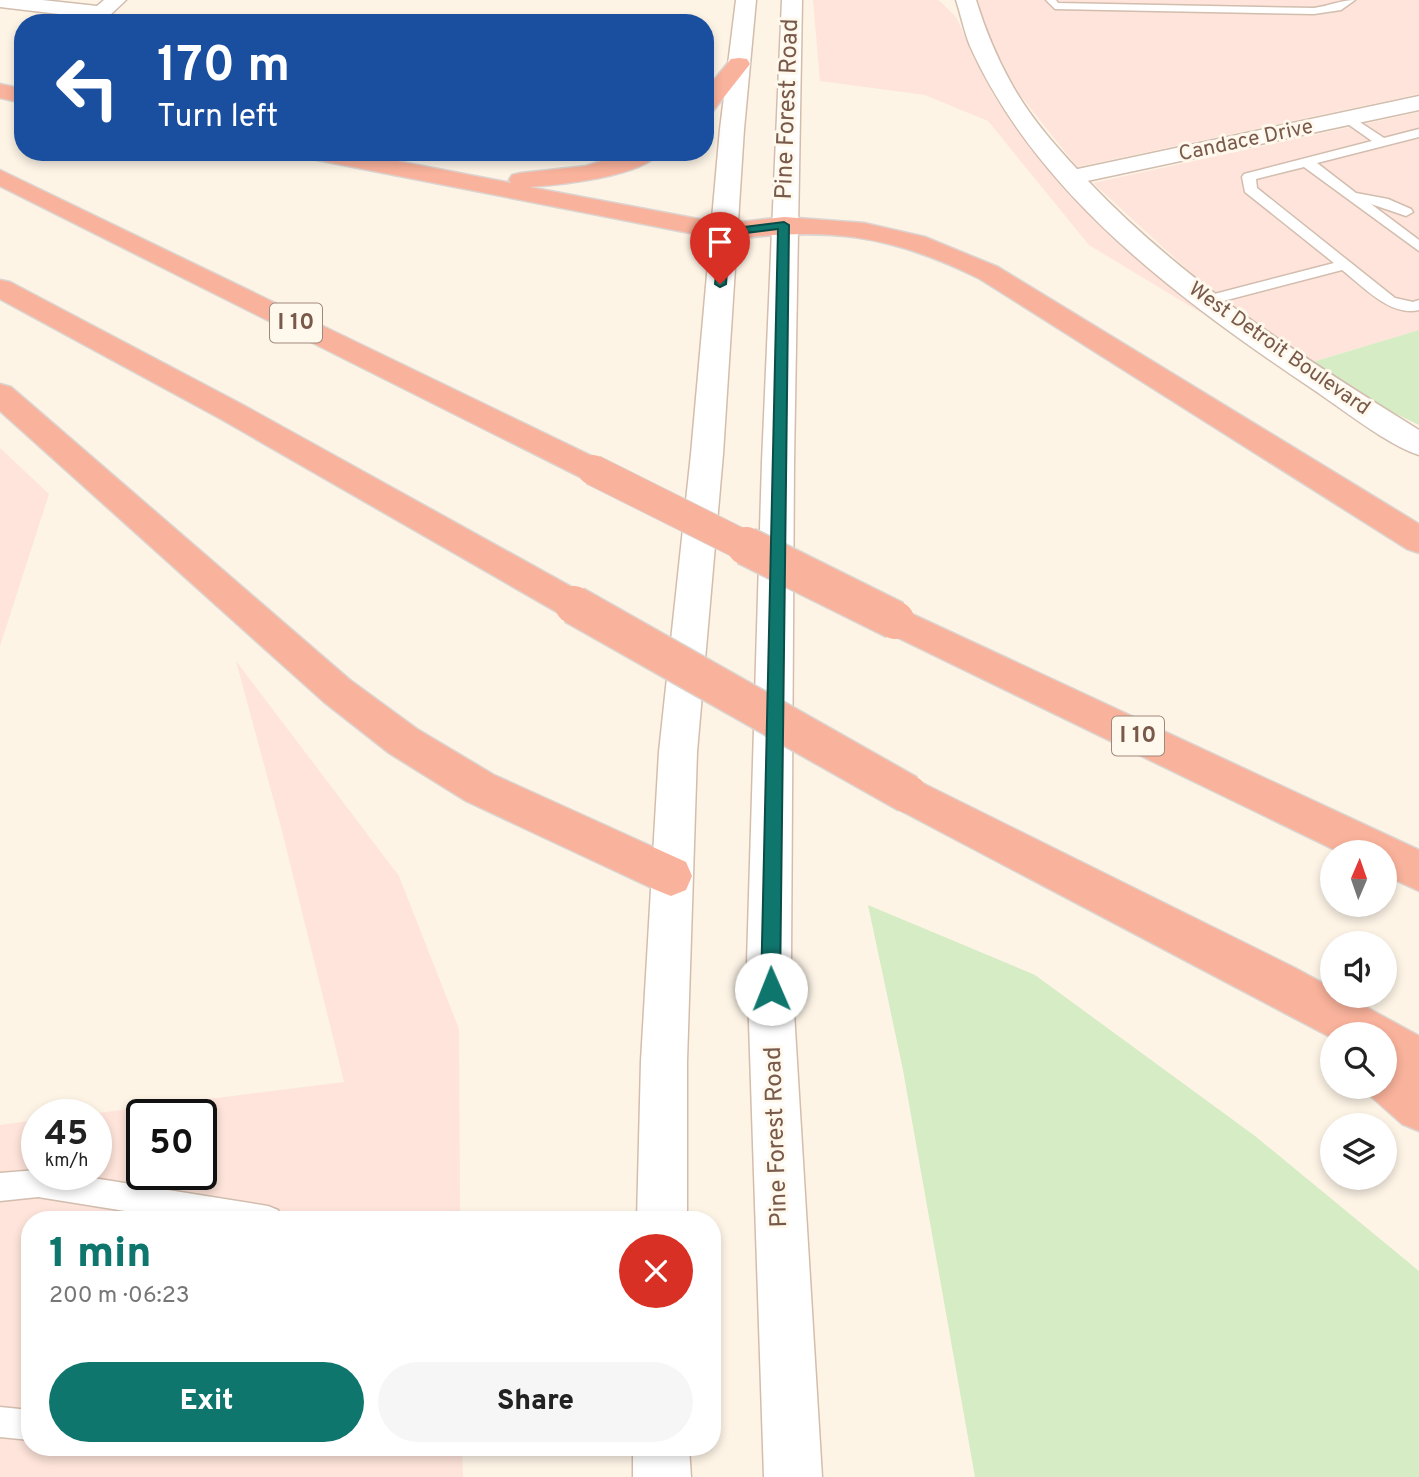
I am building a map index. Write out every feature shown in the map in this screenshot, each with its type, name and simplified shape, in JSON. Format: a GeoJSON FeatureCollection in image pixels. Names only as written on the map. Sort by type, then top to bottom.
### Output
{"type":"FeatureCollection","features":[{"type":"Feature","properties":{"kind":"highway"},"geometry":{"type":"LineString","coordinates":[[714,95],[739,64]]}},
{"type":"Feature","properties":{"kind":"highway"},"geometry":{"type":"LineString","coordinates":[[358,161],[725,232],[784,225],[854,229],[890,235],[962,258],[1419,540]]}},
{"type":"Feature","properties":{"kind":"highway"},"geometry":{"type":"LineString","coordinates":[[398,169],[520,180],[572,176],[624,161]]}},
{"type":"Feature","properties":{"kind":"highway","name":"I 10"},"geometry":{"type":"LineString","coordinates":[[0,177],[895,620],[1355,840]]}},
{"type":"Feature","properties":{"kind":"highway"},"geometry":{"type":"LineString","coordinates":[[0,288],[233,412],[908,794],[1348,1022]]}},
{"type":"Feature","properties":{"kind":"highway"},"geometry":{"type":"LineString","coordinates":[[0,394],[337,691],[403,741],[481,788],[671,876]]}},
{"type":"Feature","properties":{"kind":"highway","name":"I 10"},"geometry":{"type":"LineString","coordinates":[[1397,860],[1419,870]]}},
{"type":"Feature","properties":{"kind":"highway"},"geometry":{"type":"LineString","coordinates":[[1279,984],[1322,1022]]}},
{"type":"Feature","properties":{"kind":"highway"},"geometry":{"type":"LineString","coordinates":[[1397,1049],[1419,1061]]}},
{"type":"Feature","properties":{"kind":"highway"},"geometry":{"type":"LineString","coordinates":[[1397,1088],[1419,1107]]}},
{"type":"Feature","properties":{"kind":"main road"},"geometry":{"type":"LineString","coordinates":[[0,1],[39,3],[101,13],[116,0]]}},
{"type":"Feature","properties":{"kind":"main road","name":"Pine Forest Road"},"geometry":{"type":"LineString","coordinates":[[662,1211],[664,1061],[678,752],[746,0]]}},
{"type":"Feature","properties":{"kind":"main road","name":"Pine Forest Road"},"geometry":{"type":"LineString","coordinates":[[792,0],[784,225],[769,962],[788,1421],[793,1477]]}},
{"type":"Feature","properties":{"kind":"main road","name":"West Detroit Boulevard"},"geometry":{"type":"LineString","coordinates":[[951,0],[967,8],[1004,91],[1030,128],[1073,177],[1204,301],[1328,386],[1419,444]]}},
{"type":"Feature","properties":{"kind":"main road","name":"Candace Drive"},"geometry":{"type":"LineString","coordinates":[[1073,177],[1419,103]]}},
{"type":"Feature","properties":{"kind":"main road"},"geometry":{"type":"LineString","coordinates":[[661,1456],[662,1477]]}},
{"type":"Feature","properties":{"kind":"lane"},"geometry":{"type":"LineString","coordinates":[[1051,0],[1055,6],[1314,11],[1337,8],[1350,0]]}},
{"type":"Feature","properties":{"kind":"lane"},"geometry":{"type":"LineString","coordinates":[[1349,119],[1383,143]]}},
{"type":"Feature","properties":{"kind":"lane"},"geometry":{"type":"LineString","coordinates":[[1419,133],[1249,177],[1250,189],[1390,301],[1414,307],[1419,305]]}},
{"type":"Feature","properties":{"kind":"lane"},"geometry":{"type":"LineString","coordinates":[[1308,163],[1419,247]]}},
{"type":"Feature","properties":{"kind":"lane"},"geometry":{"type":"LineString","coordinates":[[1353,197],[1383,202],[1406,212]]}},
{"type":"Feature","properties":{"kind":"lane"},"geometry":{"type":"LineString","coordinates":[[1204,301],[1343,265]]}},
{"type":"Feature","properties":{"kind":"lane"},"geometry":{"type":"LineString","coordinates":[[0,1187],[38,1183],[212,1211]]}},
{"type":"Feature","properties":{"kind":"lane"},"geometry":{"type":"LineString","coordinates":[[0,1422],[21,1424]]}},
{"type":"Feature","properties":{"kind":"shaded area"},"geometry":{"type":"Polygon","coordinates":[[[813,0],[938,0],[942,3],[956,17],[992,93],[1038,155],[1083,204],[1203,314],[1089,245],[988,121],[925,95],[820,81],[813,0]]]}},
{"type":"Feature","properties":{"kind":"shaded area"},"geometry":{"type":"Polygon","coordinates":[[[978,0],[1419,0],[1419,94],[1077,167],[1016,90],[981,20],[984,19],[980,15],[978,0]]]}},
{"type":"Feature","properties":{"kind":"shaded area"},"geometry":{"type":"Polygon","coordinates":[[[1419,112],[1419,330],[1313,362],[1215,295],[1093,183],[1419,112]]]}},
{"type":"Feature","properties":{"kind":"shaded area"},"geometry":{"type":"Polygon","coordinates":[[[0,448],[49,494],[0,646],[0,448]]]}},
{"type":"Feature","properties":{"kind":"shaded area"},"geometry":{"type":"Polygon","coordinates":[[[236,661],[399,876],[459,1029],[460,1211],[21,1211],[21,1456],[462,1456],[463,1477],[0,1477],[0,1125],[21,1122],[21,1190],[112,1190],[112,1111],[126,1109],[126,1190],[217,1190],[217,1099],[209,1099],[344,1082],[282,831],[236,661]]]}},
{"type":"Feature","properties":{"kind":"green space"},"geometry":{"type":"Polygon","coordinates":[[[1419,330],[1419,425],[1390,411],[1313,362],[1419,330]]]}},
{"type":"Feature","properties":{"kind":"green space"},"geometry":{"type":"Polygon","coordinates":[[[868,905],[1035,975],[1255,1136],[1419,1271],[1419,1477],[975,1477],[903,1070],[868,905]]]}},
{"type":"Feature","properties":{"kind":"route"},"geometry":{"type":"LineString","coordinates":[[720,284],[725,232],[784,225],[769,962],[771,989]]}}]}
